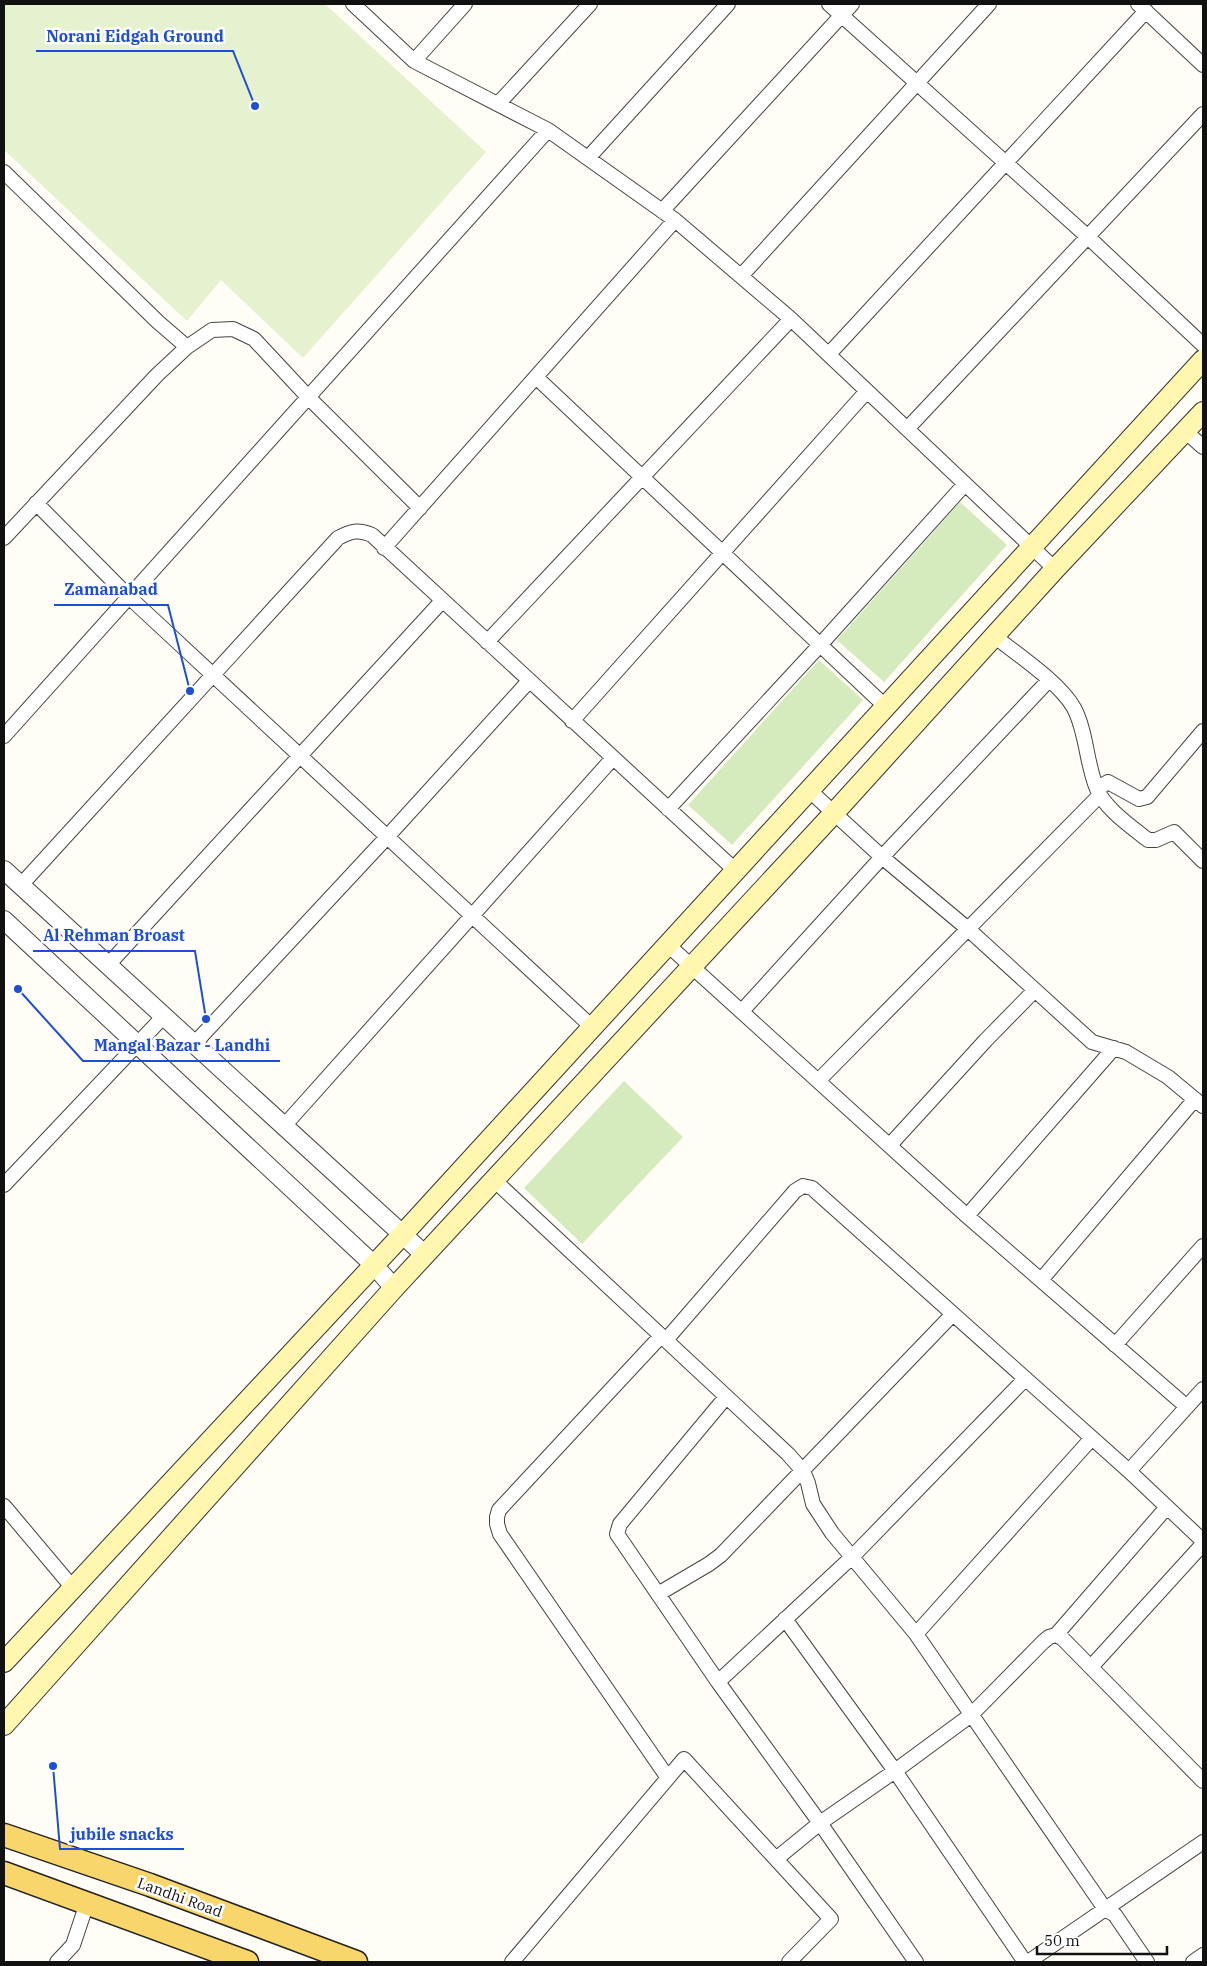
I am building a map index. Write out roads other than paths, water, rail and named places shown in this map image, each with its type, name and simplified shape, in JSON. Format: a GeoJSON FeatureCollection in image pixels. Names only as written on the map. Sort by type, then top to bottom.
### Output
{"type":"FeatureCollection","features":[{"type":"Feature","properties":{"kind":"main road"},"geometry":{"type":"LineString","coordinates":[[4,1662],[403,1234],[1203,360]]}},
{"type":"Feature","properties":{"kind":"main road"},"geometry":{"type":"LineString","coordinates":[[4,1725],[394,1288],[834,813],[994,636],[1203,412]]}},
{"type":"Feature","properties":{"kind":"main road","name":"Landhi Road"},"geometry":{"type":"LineString","coordinates":[[4,1835],[150,1885],[356,1962]]}},
{"type":"Feature","properties":{"kind":"main road"},"geometry":{"type":"LineString","coordinates":[[4,1873],[87,1903],[224,1958],[247,1962]]}},
{"type":"Feature","properties":{"kind":"street"},"geometry":{"type":"LineString","coordinates":[[353,4],[414,61],[548,130],[675,220],[791,319],[1056,569]]}},
{"type":"Feature","properties":{"kind":"street"},"geometry":{"type":"LineString","coordinates":[[414,61],[465,4]]}},
{"type":"Feature","properties":{"kind":"street"},"geometry":{"type":"LineString","coordinates":[[498,104],[590,4]]}},
{"type":"Feature","properties":{"kind":"street"},"geometry":{"type":"LineString","coordinates":[[588,158],[728,4]]}},
{"type":"Feature","properties":{"kind":"street"},"geometry":{"type":"LineString","coordinates":[[830,4],[1088,237],[1203,345]]}},
{"type":"Feature","properties":{"kind":"street"},"geometry":{"type":"LineString","coordinates":[[662,211],[852,4]]}},
{"type":"Feature","properties":{"kind":"street"},"geometry":{"type":"LineString","coordinates":[[741,276],[989,4]]}},
{"type":"Feature","properties":{"kind":"street"},"geometry":{"type":"LineString","coordinates":[[829,354],[1006,163],[1142,7],[1203,65]]}},
{"type":"Feature","properties":{"kind":"street"},"geometry":{"type":"LineString","coordinates":[[907,429],[1203,114]]}},
{"type":"Feature","properties":{"kind":"street"},"geometry":{"type":"LineString","coordinates":[[4,736],[548,130]]}},
{"type":"Feature","properties":{"kind":"street"},"geometry":{"type":"LineString","coordinates":[[4,172],[158,322],[187,347]]}},
{"type":"Feature","properties":{"kind":"street"},"geometry":{"type":"LineString","coordinates":[[384,548],[537,378],[675,220]]}},
{"type":"Feature","properties":{"kind":"street"},"geometry":{"type":"LineString","coordinates":[[487,642],[791,319]]}},
{"type":"Feature","properties":{"kind":"street"},"geometry":{"type":"LineString","coordinates":[[4,538],[157,374],[187,347],[212,330],[233,329],[254,339],[309,398],[420,508]]}},
{"type":"Feature","properties":{"kind":"street"},"geometry":{"type":"LineString","coordinates":[[537,378],[886,707]]}},
{"type":"Feature","properties":{"kind":"street"},"geometry":{"type":"LineString","coordinates":[[572,721],[867,391]]}},
{"type":"Feature","properties":{"kind":"street"},"geometry":{"type":"LineString","coordinates":[[1185,431],[1203,447]]}},
{"type":"Feature","properties":{"kind":"street"},"geometry":{"type":"LineString","coordinates":[[668,809],[820,645],[965,484]]}},
{"type":"Feature","properties":{"kind":"street"},"geometry":{"type":"LineString","coordinates":[[36,503],[129,597],[214,674],[387,838],[474,915],[592,1027]]}},
{"type":"Feature","properties":{"kind":"street"},"geometry":{"type":"LineString","coordinates":[[21,886],[338,538],[348,532],[360,530],[372,535],[736,872]]}},
{"type":"Feature","properties":{"kind":"street"},"geometry":{"type":"LineString","coordinates":[[108,965],[442,601]]}},
{"type":"Feature","properties":{"kind":"street"},"geometry":{"type":"LineString","coordinates":[[994,636],[1049,680],[1074,708],[1083,733],[1087,755],[1098,792],[1104,802],[1148,840],[1156,840],[1174,832],[1203,861]]}},
{"type":"Feature","properties":{"kind":"street"},"geometry":{"type":"LineString","coordinates":[[742,1012],[882,857],[1049,680]]}},
{"type":"Feature","properties":{"kind":"street"},"geometry":{"type":"LineString","coordinates":[[194,1044],[387,838],[529,681]]}},
{"type":"Feature","properties":{"kind":"street"},"geometry":{"type":"LineString","coordinates":[[818,1081],[968,930],[1108,782],[1139,800],[1146,797],[1203,731]]}},
{"type":"Feature","properties":{"kind":"street"},"geometry":{"type":"LineString","coordinates":[[284,1126],[613,758]]}},
{"type":"Feature","properties":{"kind":"street"},"geometry":{"type":"LineString","coordinates":[[810,790],[882,857],[968,930],[1092,1042],[1126,1052],[1168,1077],[1199,1102],[1041,1280]]}},
{"type":"Feature","properties":{"kind":"street"},"geometry":{"type":"LineString","coordinates":[[4,870],[425,1255]]}},
{"type":"Feature","properties":{"kind":"street"},"geometry":{"type":"LineString","coordinates":[[4,920],[374,1265],[394,1288]]}},
{"type":"Feature","properties":{"kind":"street"},"geometry":{"type":"LineString","coordinates":[[668,945],[967,1216],[1187,1407]]}},
{"type":"Feature","properties":{"kind":"street"},"geometry":{"type":"LineString","coordinates":[[890,1146],[979,1047],[1034,991]]}},
{"type":"Feature","properties":{"kind":"street"},"geometry":{"type":"LineString","coordinates":[[4,1185],[164,1016]]}},
{"type":"Feature","properties":{"kind":"street"},"geometry":{"type":"LineString","coordinates":[[967,1216],[1114,1048]]}},
{"type":"Feature","properties":{"kind":"street"},"geometry":{"type":"LineString","coordinates":[[494,1180],[788,1454],[802,1471],[808,1483],[813,1504],[832,1533],[916,1634],[1105,1909],[1115,1915],[1147,1962]]}},
{"type":"Feature","properties":{"kind":"street"},"geometry":{"type":"LineString","coordinates":[[668,1778],[500,1534],[496,1517],[499,1510],[663,1338],[795,1191],[803,1186],[812,1188],[952,1315],[1129,1471],[1203,1542],[1090,1667]]}},
{"type":"Feature","properties":{"kind":"street"},"geometry":{"type":"LineString","coordinates":[[1115,1345],[1203,1246]]}},
{"type":"Feature","properties":{"kind":"street"},"geometry":{"type":"LineString","coordinates":[[658,1594],[710,1564],[720,1555],[952,1315]]}},
{"type":"Feature","properties":{"kind":"street"},"geometry":{"type":"LineString","coordinates":[[718,1682],[852,1557],[1025,1379]]}},
{"type":"Feature","properties":{"kind":"street"},"geometry":{"type":"LineString","coordinates":[[1129,1471],[1203,1389]]}},
{"type":"Feature","properties":{"kind":"street"},"geometry":{"type":"LineString","coordinates":[[726,1397],[620,1524],[617,1530],[620,1540],[916,1962]]}},
{"type":"Feature","properties":{"kind":"street"},"geometry":{"type":"LineString","coordinates":[[916,1634],[1092,1438]]}},
{"type":"Feature","properties":{"kind":"street"},"geometry":{"type":"LineString","coordinates":[[4,1506],[73,1588]]}},
{"type":"Feature","properties":{"kind":"street"},"geometry":{"type":"LineString","coordinates":[[776,1859],[820,1823],[971,1715],[1043,1642],[1056,1635],[1167,1507]]}},
{"type":"Feature","properties":{"kind":"street"},"geometry":{"type":"LineString","coordinates":[[785,1619],[895,1771],[1026,1962],[1203,1842]]}},
{"type":"Feature","properties":{"kind":"street"},"geometry":{"type":"LineString","coordinates":[[1056,1635],[1203,1781]]}},
{"type":"Feature","properties":{"kind":"street"},"geometry":{"type":"LineString","coordinates":[[512,1962],[684,1759],[831,1919],[789,1962]]}},
{"type":"Feature","properties":{"kind":"street"},"geometry":{"type":"LineString","coordinates":[[57,1962],[73,1945],[87,1903]]}},
{"type":"Feature","properties":{"kind":"street"},"geometry":{"type":"LineString","coordinates":[[1193,1962],[1203,1955]]}},
{"type":"Feature","properties":{"kind":"place","name":"Norani Eidgah Ground"},"geometry":{"type":"Point","coordinates":[255,106]}},
{"type":"Feature","properties":{"kind":"place","name":"Zamanabad"},"geometry":{"type":"Point","coordinates":[190,691]}},
{"type":"Feature","properties":{"kind":"place","name":"Mangal Bazar - Landhi"},"geometry":{"type":"Point","coordinates":[18,989]}},
{"type":"Feature","properties":{"kind":"place","name":"Al Rehman Broast"},"geometry":{"type":"Point","coordinates":[206,1019]}},
{"type":"Feature","properties":{"kind":"place","name":"jubile snacks"},"geometry":{"type":"Point","coordinates":[53,1766]}}]}
